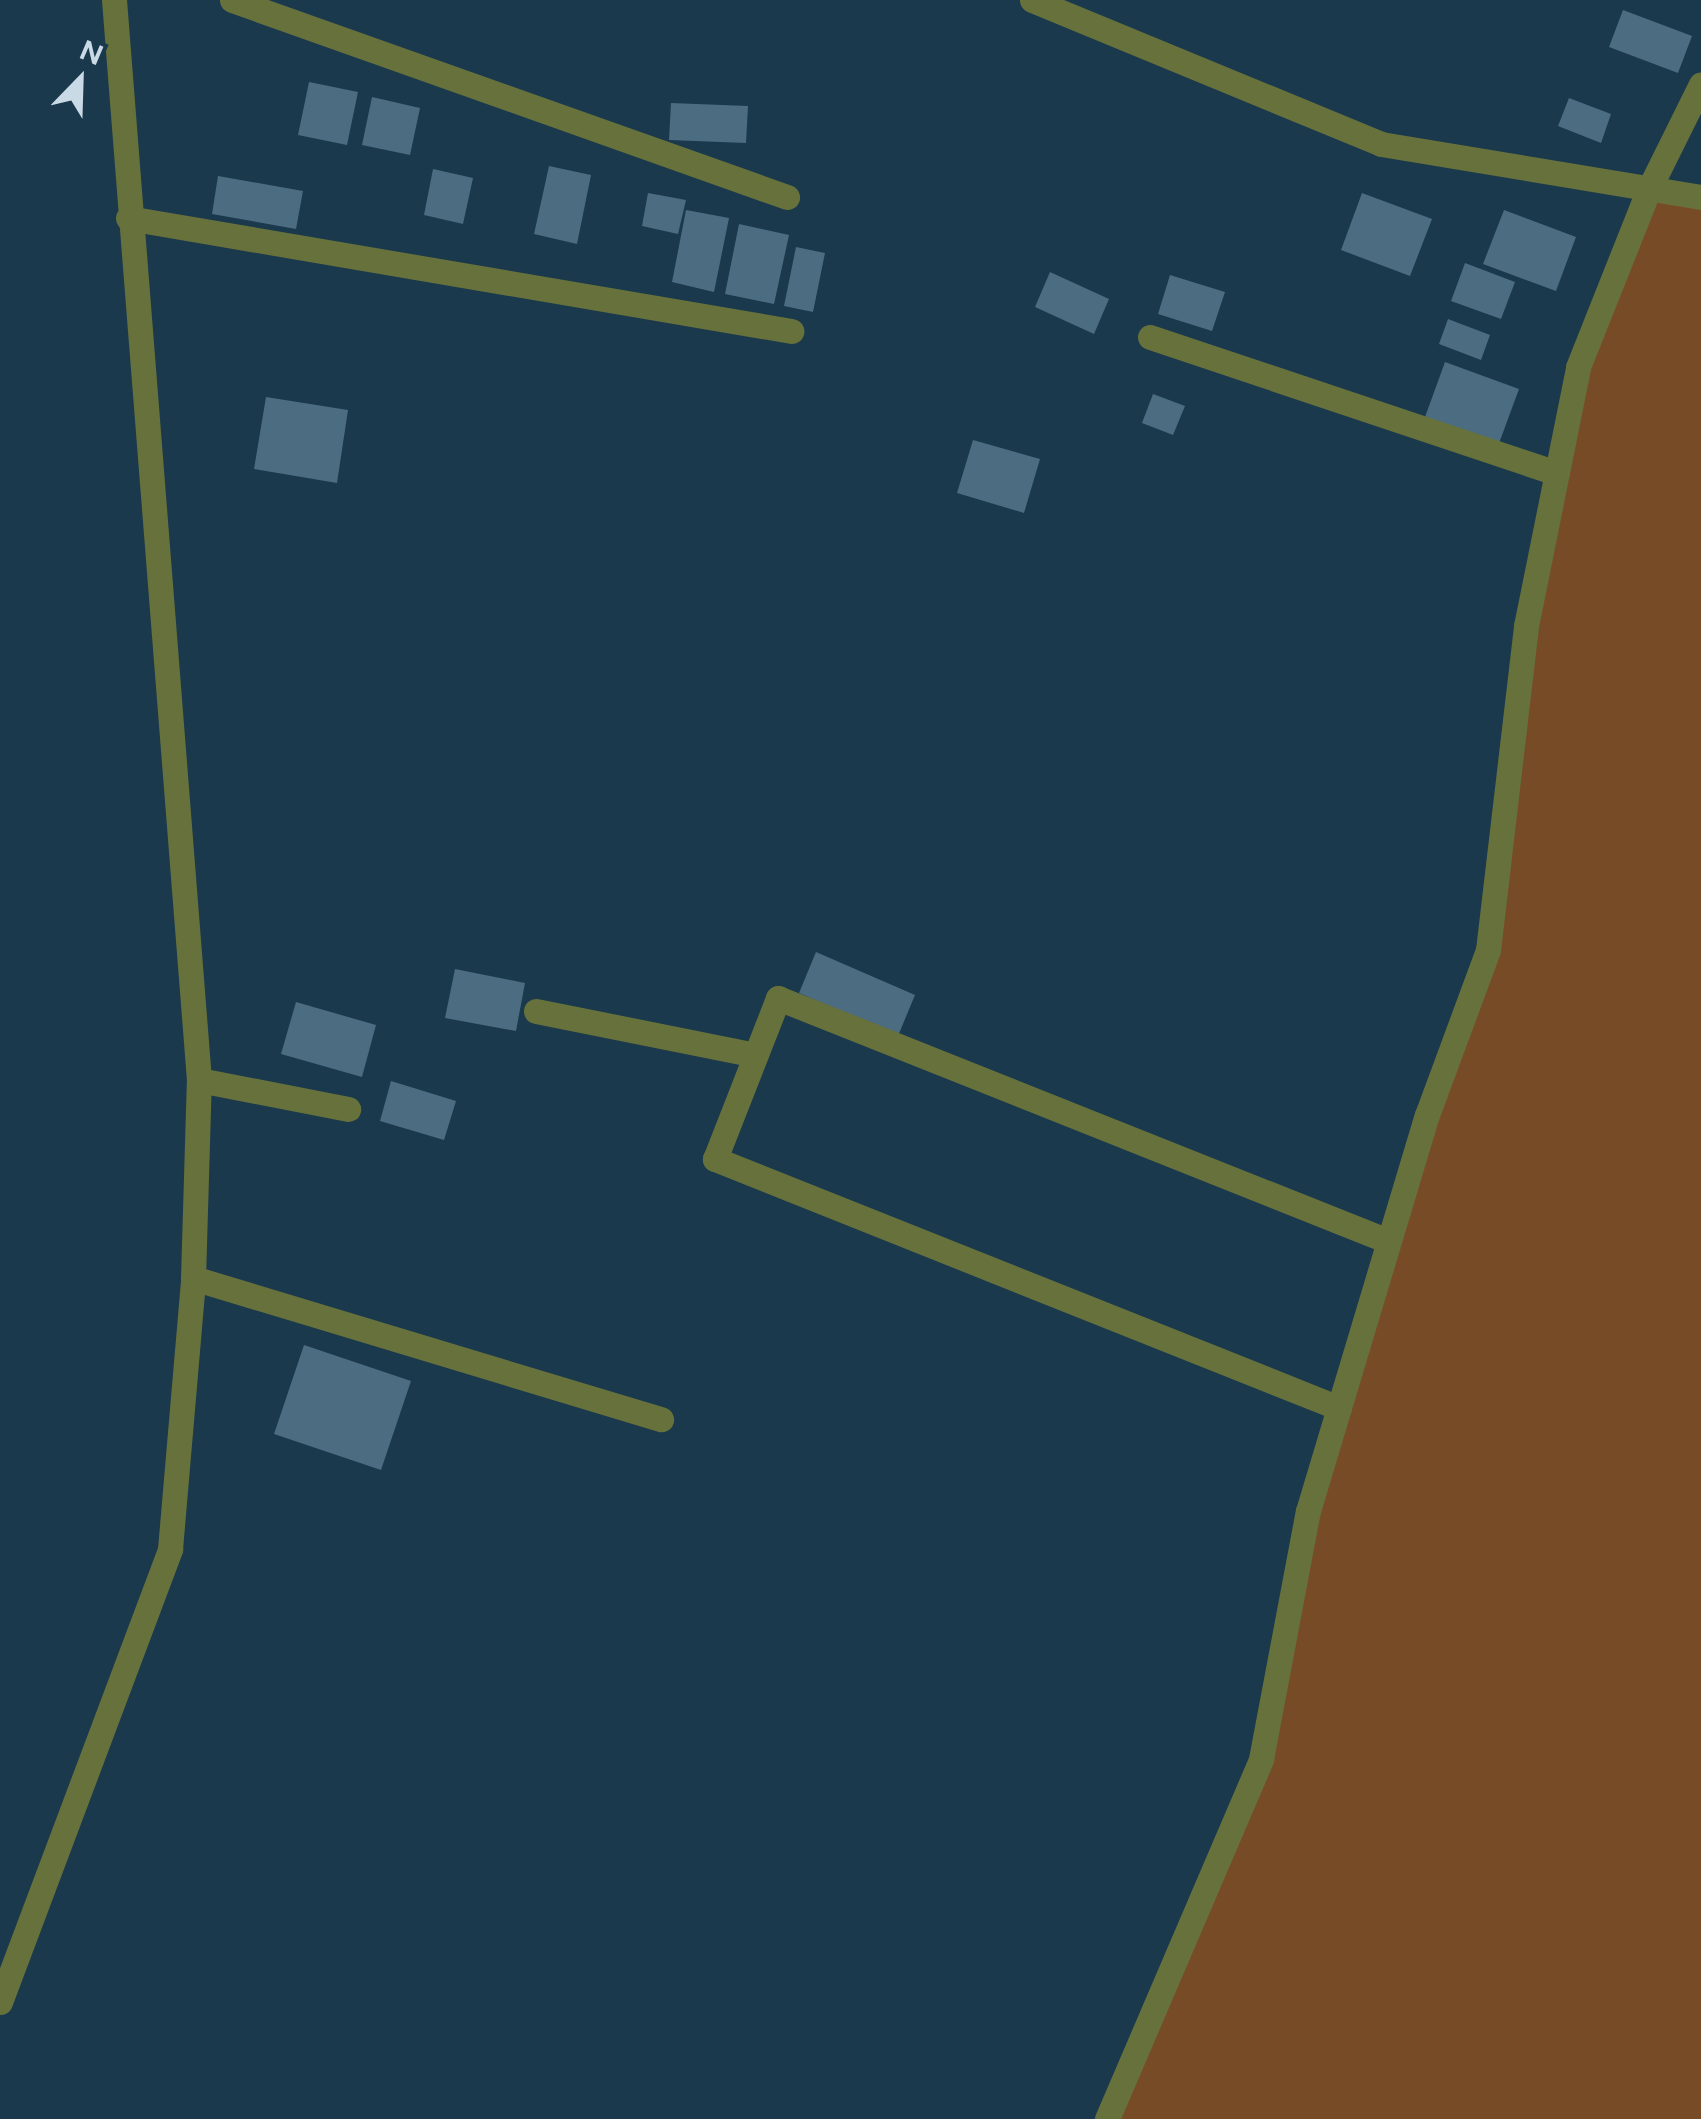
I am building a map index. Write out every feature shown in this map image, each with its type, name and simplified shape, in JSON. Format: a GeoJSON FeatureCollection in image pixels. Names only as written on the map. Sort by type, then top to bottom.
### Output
{"type":"FeatureCollection","features":[{"type":"Feature","properties":{"kind":"street"},"geometry":{"type":"LineString","coordinates":[[0,2002],[170,1548],[193,1278],[200,1080],[128,218],[114,0]]}},
{"type":"Feature","properties":{"kind":"street"},"geometry":{"type":"LineString","coordinates":[[232,0],[787,197]]}},
{"type":"Feature","properties":{"kind":"street"},"geometry":{"type":"LineString","coordinates":[[1032,0],[1382,144],[1701,197]]}},
{"type":"Feature","properties":{"kind":"street"},"geometry":{"type":"LineString","coordinates":[[1107,2119],[1261,1759],[1308,1511],[1388,1241],[1488,950],[1526,626],[1578,367],[1648,191],[1701,84]]}},
{"type":"Feature","properties":{"kind":"street"},"geometry":{"type":"LineString","coordinates":[[128,218],[791,331]]}},
{"type":"Feature","properties":{"kind":"street"},"geometry":{"type":"LineString","coordinates":[[1150,337],[1557,474]]}},
{"type":"Feature","properties":{"kind":"street"},"geometry":{"type":"LineString","coordinates":[[1338,1408],[714,1160],[778,998],[1388,1241]]}},
{"type":"Feature","properties":{"kind":"street"},"geometry":{"type":"LineString","coordinates":[[536,1011],[756,1054]]}},
{"type":"Feature","properties":{"kind":"street"},"geometry":{"type":"LineString","coordinates":[[200,1080],[348,1109]]}},
{"type":"Feature","properties":{"kind":"street"},"geometry":{"type":"LineString","coordinates":[[193,1278],[661,1418]]}},
{"type":"Feature","properties":{"kind":"shaded area"},"geometry":{"type":"Polygon","coordinates":[[[1648,191],[1701,197],[1701,2119],[1107,2119],[1261,1759],[1308,1511],[1488,950],[1578,367],[1648,191]]]}},
{"type":"Feature","properties":{"kind":"building"},"geometry":{"type":"Polygon","coordinates":[[[1623,10],[1692,36],[1678,73],[1609,47],[1623,10]]]}},
{"type":"Feature","properties":{"kind":"building"},"geometry":{"type":"Polygon","coordinates":[[[309,82],[358,92],[347,145],[298,135],[309,82]]]}},
{"type":"Feature","properties":{"kind":"building"},"geometry":{"type":"Polygon","coordinates":[[[372,97],[420,108],[410,155],[362,145],[372,97]]]}},
{"type":"Feature","properties":{"kind":"building"},"geometry":{"type":"Polygon","coordinates":[[[1569,98],[1611,114],[1601,143],[1558,126],[1569,98]]]}},
{"type":"Feature","properties":{"kind":"building"},"geometry":{"type":"Polygon","coordinates":[[[671,103],[748,106],[746,143],[669,140],[671,103]]]}},
{"type":"Feature","properties":{"kind":"building"},"geometry":{"type":"Polygon","coordinates":[[[549,166],[591,175],[577,244],[534,234],[549,166]]]}},
{"type":"Feature","properties":{"kind":"building"},"geometry":{"type":"Polygon","coordinates":[[[433,169],[473,178],[463,224],[424,215],[433,169]]]}},
{"type":"Feature","properties":{"kind":"building"},"geometry":{"type":"Polygon","coordinates":[[[218,176],[303,191],[296,229],[212,214],[218,176]]]}},
{"type":"Feature","properties":{"kind":"building"},"geometry":{"type":"Polygon","coordinates":[[[648,193],[686,200],[678,234],[642,226],[648,193]]]}},
{"type":"Feature","properties":{"kind":"building"},"geometry":{"type":"Polygon","coordinates":[[[1362,193],[1432,219],[1410,276],[1341,250],[1362,193]]]}},
{"type":"Feature","properties":{"kind":"building"},"geometry":{"type":"Polygon","coordinates":[[[686,210],[729,218],[714,292],[672,282],[686,210]]]}},
{"type":"Feature","properties":{"kind":"building"},"geometry":{"type":"Polygon","coordinates":[[[1504,210],[1576,237],[1556,291],[1483,264],[1504,210]]]}},
{"type":"Feature","properties":{"kind":"building"},"geometry":{"type":"Polygon","coordinates":[[[739,224],[789,235],[774,304],[725,294],[739,224]]]}},
{"type":"Feature","properties":{"kind":"building"},"geometry":{"type":"Polygon","coordinates":[[[796,247],[825,253],[813,312],[784,306],[796,247]]]}},
{"type":"Feature","properties":{"kind":"building"},"geometry":{"type":"Polygon","coordinates":[[[1465,263],[1515,282],[1501,319],[1451,301],[1465,263]]]}},
{"type":"Feature","properties":{"kind":"building"},"geometry":{"type":"Polygon","coordinates":[[[1050,272],[1109,299],[1094,334],[1035,307],[1050,272]]]}},
{"type":"Feature","properties":{"kind":"building"},"geometry":{"type":"Polygon","coordinates":[[[1170,275],[1225,292],[1212,331],[1158,314],[1170,275]]]}},
{"type":"Feature","properties":{"kind":"building"},"geometry":{"type":"Polygon","coordinates":[[[1448,319],[1490,335],[1481,360],[1439,344],[1448,319]]]}},
{"type":"Feature","properties":{"kind":"building"},"geometry":{"type":"Polygon","coordinates":[[[1445,362],[1519,389],[1498,446],[1425,417],[1445,362]]]}},
{"type":"Feature","properties":{"kind":"building"},"geometry":{"type":"Polygon","coordinates":[[[1153,394],[1185,406],[1173,435],[1142,423],[1153,394]]]}},
{"type":"Feature","properties":{"kind":"building"},"geometry":{"type":"Polygon","coordinates":[[[266,397],[348,410],[337,483],[254,469],[266,397]]]}},
{"type":"Feature","properties":{"kind":"building"},"geometry":{"type":"Polygon","coordinates":[[[973,440],[1040,459],[1024,513],[957,493],[973,440]]]}},
{"type":"Feature","properties":{"kind":"building"},"geometry":{"type":"Polygon","coordinates":[[[816,952],[915,995],[898,1036],[799,993],[816,952]]]}},
{"type":"Feature","properties":{"kind":"building"},"geometry":{"type":"Polygon","coordinates":[[[455,969],[525,983],[516,1031],[445,1018],[455,969]]]}},
{"type":"Feature","properties":{"kind":"building"},"geometry":{"type":"Polygon","coordinates":[[[296,1002],[376,1025],[362,1077],[281,1054],[296,1002]]]}},
{"type":"Feature","properties":{"kind":"building"},"geometry":{"type":"Polygon","coordinates":[[[391,1081],[456,1101],[444,1140],[380,1121],[391,1081]]]}},
{"type":"Feature","properties":{"kind":"building"},"geometry":{"type":"Polygon","coordinates":[[[304,1345],[411,1381],[381,1470],[274,1434],[304,1345]]]}}]}
